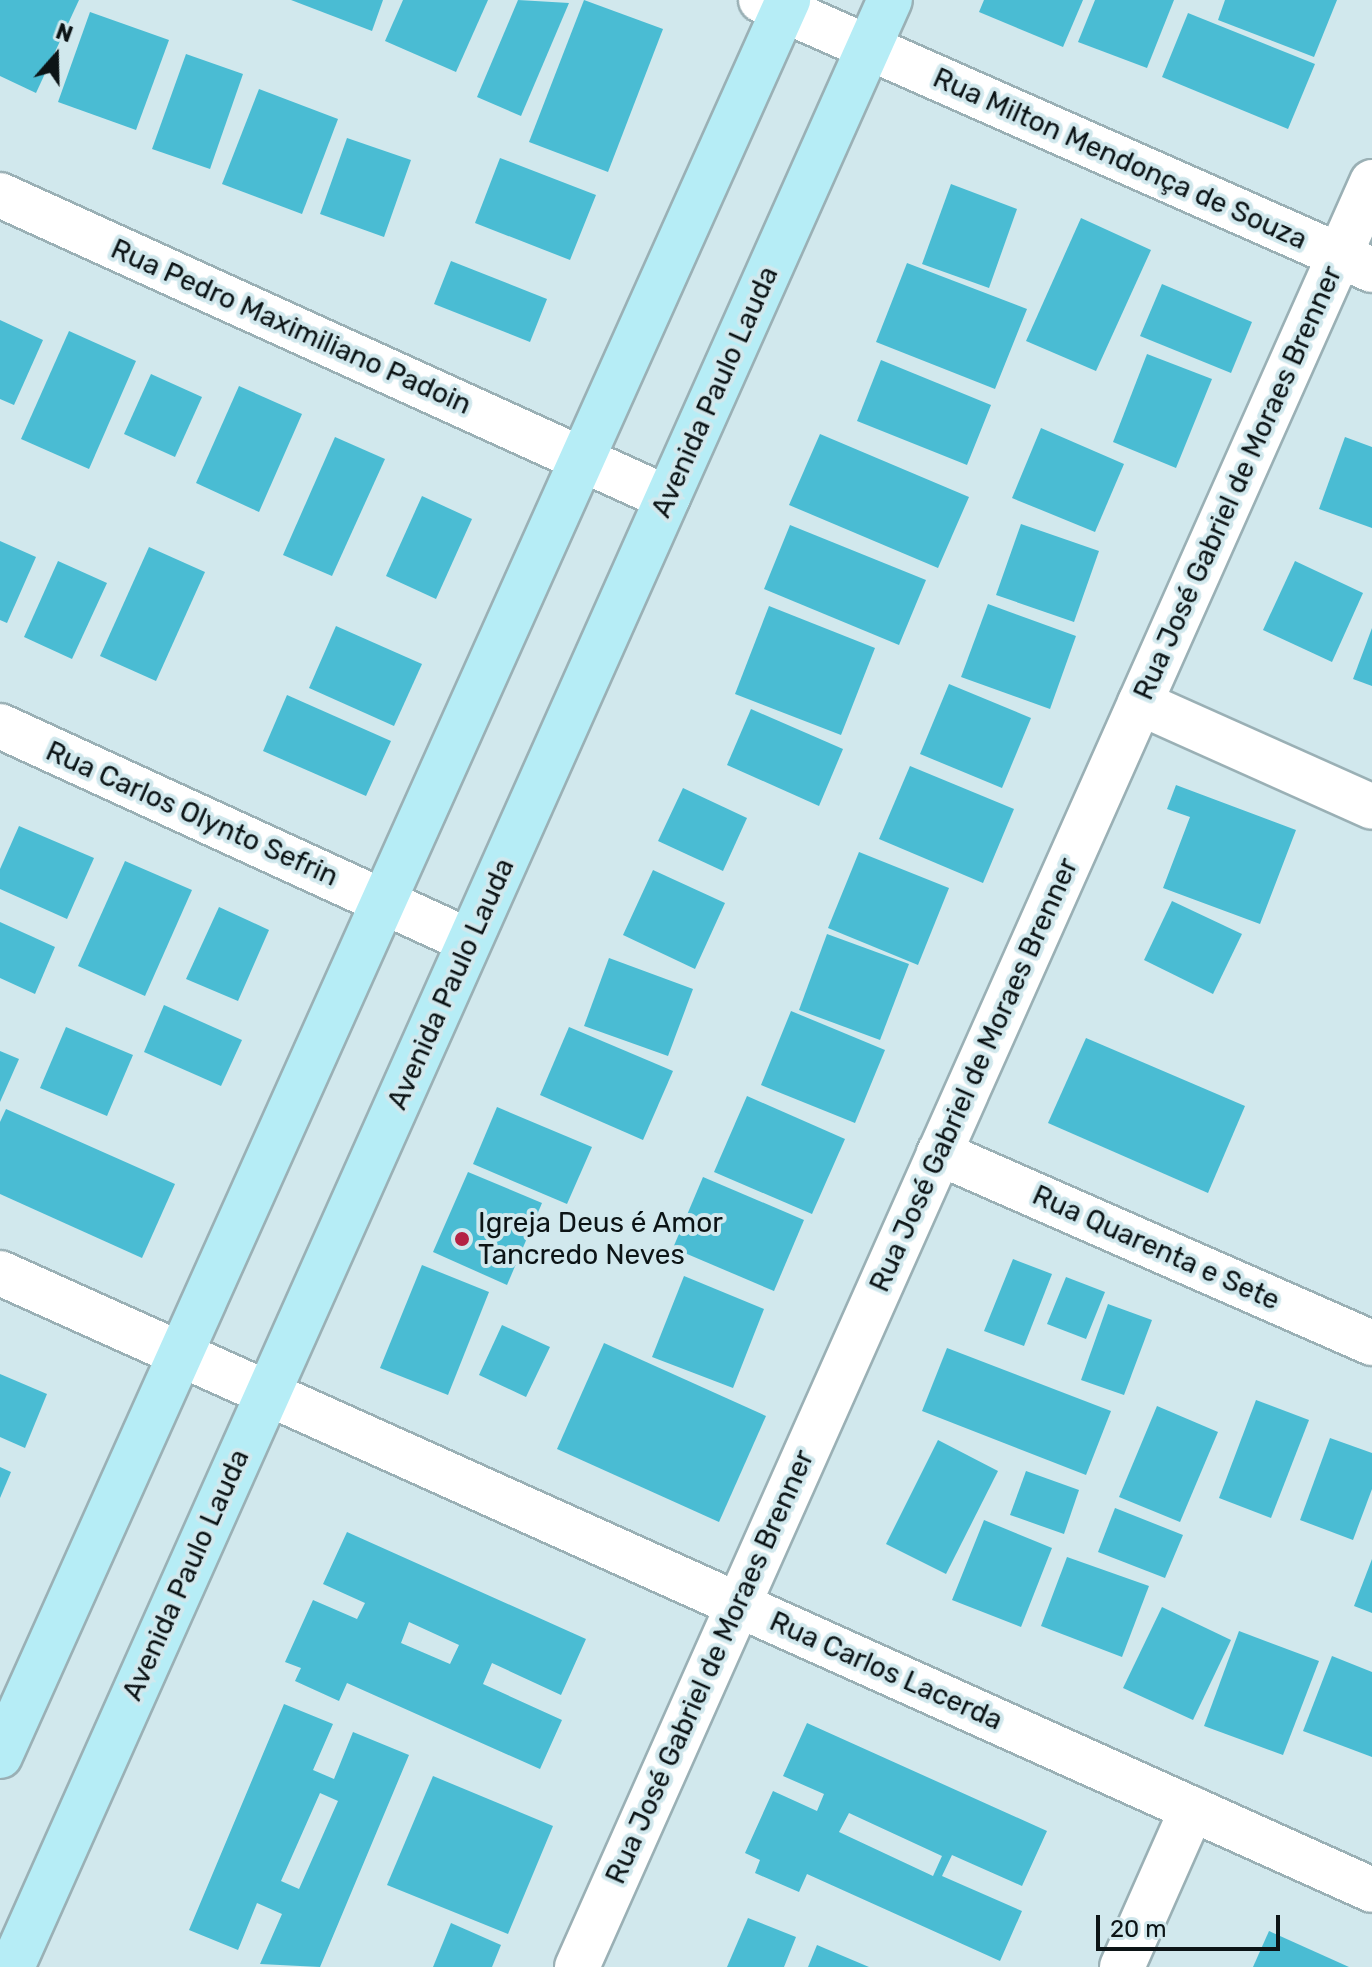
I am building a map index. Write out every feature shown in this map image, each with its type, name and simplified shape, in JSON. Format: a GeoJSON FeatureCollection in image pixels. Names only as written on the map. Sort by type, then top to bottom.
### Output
{"type":"FeatureCollection","features":[{"type":"Feature","properties":{"kind":"main road","name":"Avenida Paulo Lauda"},"geometry":{"type":"LineString","coordinates":[[12,1967],[890,0]]}},
{"type":"Feature","properties":{"kind":"main road"},"geometry":{"type":"LineString","coordinates":[[0,1756],[582,459],[778,3]]}},
{"type":"Feature","properties":{"kind":"street","name":"Rua Milton Mendonça de Souza"},"geometry":{"type":"LineString","coordinates":[[778,3],[868,49],[1356,262]]}},
{"type":"Feature","properties":{"kind":"street","name":"Rua José Gabriel de Moraes Brenner"},"geometry":{"type":"LineString","coordinates":[[577,1967],[1140,703],[1356,262],[1372,182]]}},
{"type":"Feature","properties":{"kind":"street","name":"Rua Pedro Maximiliano Padoin"},"geometry":{"type":"LineString","coordinates":[[0,195],[667,498]]}},
{"type":"Feature","properties":{"kind":"street"},"geometry":{"type":"LineString","coordinates":[[1140,703],[1372,807]]}},
{"type":"Feature","properties":{"kind":"street","name":"Rua Carlos Olynto Sefrin"},"geometry":{"type":"LineString","coordinates":[[0,726],[469,941]]}},
{"type":"Feature","properties":{"kind":"street","name":"Rua Quarenta e Sete"},"geometry":{"type":"LineString","coordinates":[[939,1153],[1372,1343]]}},
{"type":"Feature","properties":{"kind":"street"},"geometry":{"type":"LineString","coordinates":[[0,1273],[180,1354]]}},
{"type":"Feature","properties":{"kind":"street","name":"Rua Carlos Lacerda"},"geometry":{"type":"LineString","coordinates":[[180,1354],[1372,1890]]}},
{"type":"Feature","properties":{"kind":"street"},"geometry":{"type":"LineString","coordinates":[[1122,1967],[1192,1809]]}},
{"type":"Feature","properties":{"kind":"building"},"geometry":{"type":"Polygon","coordinates":[[[0,0],[79,0],[36,93],[0,76],[0,0]]]}},
{"type":"Feature","properties":{"kind":"building"},"geometry":{"type":"Polygon","coordinates":[[[291,0],[383,0],[372,31],[291,0]]]}},
{"type":"Feature","properties":{"kind":"building"},"geometry":{"type":"Polygon","coordinates":[[[403,0],[488,0],[456,72],[385,41],[403,0]]]}},
{"type":"Feature","properties":{"kind":"building"},"geometry":{"type":"Polygon","coordinates":[[[518,0],[569,3],[521,116],[477,97],[518,0]]]}},
{"type":"Feature","properties":{"kind":"building"},"geometry":{"type":"Polygon","coordinates":[[[584,0],[663,29],[608,172],[529,142],[584,0]]]}},
{"type":"Feature","properties":{"kind":"building"},"geometry":{"type":"Polygon","coordinates":[[[984,0],[1083,0],[1063,47],[979,12],[984,0]]]}},
{"type":"Feature","properties":{"kind":"building"},"geometry":{"type":"Polygon","coordinates":[[[1095,0],[1174,0],[1147,68],[1078,42],[1095,0]]]}},
{"type":"Feature","properties":{"kind":"building"},"geometry":{"type":"Polygon","coordinates":[[[1225,0],[1337,0],[1314,57],[1218,20],[1225,0]]]}},
{"type":"Feature","properties":{"kind":"building"},"geometry":{"type":"Polygon","coordinates":[[[90,12],[169,40],[136,130],[58,102],[90,12]]]}},
{"type":"Feature","properties":{"kind":"building"},"geometry":{"type":"Polygon","coordinates":[[[1188,13],[1315,64],[1288,129],[1162,77],[1188,13]]]}},
{"type":"Feature","properties":{"kind":"building"},"geometry":{"type":"Polygon","coordinates":[[[186,54],[243,74],[210,169],[152,149],[186,54]]]}},
{"type":"Feature","properties":{"kind":"building"},"geometry":{"type":"Polygon","coordinates":[[[259,89],[338,119],[302,214],[222,184],[259,89]]]}},
{"type":"Feature","properties":{"kind":"building"},"geometry":{"type":"Polygon","coordinates":[[[347,138],[411,160],[384,237],[320,214],[347,138]]]}},
{"type":"Feature","properties":{"kind":"building"},"geometry":{"type":"Polygon","coordinates":[[[500,158],[596,195],[570,260],[475,223],[500,158]]]}},
{"type":"Feature","properties":{"kind":"building"},"geometry":{"type":"Polygon","coordinates":[[[951,184],[1017,209],[989,288],[922,264],[951,184]]]}},
{"type":"Feature","properties":{"kind":"building"},"geometry":{"type":"Polygon","coordinates":[[[1081,218],[1151,250],[1096,371],[1026,341],[1081,218]]]}},
{"type":"Feature","properties":{"kind":"building"},"geometry":{"type":"Polygon","coordinates":[[[451,261],[547,299],[530,342],[434,304],[451,261]]]}},
{"type":"Feature","properties":{"kind":"building"},"geometry":{"type":"Polygon","coordinates":[[[907,263],[1027,309],[995,389],[876,342],[907,263]]]}},
{"type":"Feature","properties":{"kind":"building"},"geometry":{"type":"Polygon","coordinates":[[[1162,284],[1252,322],[1231,373],[1140,336],[1162,284]]]}},
{"type":"Feature","properties":{"kind":"building"},"geometry":{"type":"Polygon","coordinates":[[[0,320],[43,340],[14,405],[0,399],[0,320]]]}},
{"type":"Feature","properties":{"kind":"building"},"geometry":{"type":"Polygon","coordinates":[[[69,331],[136,361],[89,469],[21,439],[69,331]]]}},
{"type":"Feature","properties":{"kind":"building"},"geometry":{"type":"Polygon","coordinates":[[[1147,354],[1212,379],[1176,468],[1113,442],[1147,354]]]}},
{"type":"Feature","properties":{"kind":"building"},"geometry":{"type":"Polygon","coordinates":[[[881,360],[991,405],[967,465],[857,421],[881,360]]]}},
{"type":"Feature","properties":{"kind":"building"},"geometry":{"type":"Polygon","coordinates":[[[151,374],[202,397],[175,457],[124,434],[151,374]]]}},
{"type":"Feature","properties":{"kind":"building"},"geometry":{"type":"Polygon","coordinates":[[[239,386],[302,414],[259,512],[196,483],[239,386]]]}},
{"type":"Feature","properties":{"kind":"building"},"geometry":{"type":"Polygon","coordinates":[[[1041,428],[1124,464],[1095,532],[1012,498],[1041,428]]]}},
{"type":"Feature","properties":{"kind":"building"},"geometry":{"type":"Polygon","coordinates":[[[820,434],[969,497],[938,568],[789,505],[820,434]]]}},
{"type":"Feature","properties":{"kind":"building"},"geometry":{"type":"Polygon","coordinates":[[[335,437],[385,459],[332,576],[283,555],[335,437]]]}},
{"type":"Feature","properties":{"kind":"building"},"geometry":{"type":"Polygon","coordinates":[[[1345,437],[1372,447],[1372,528],[1319,509],[1345,437]]]}},
{"type":"Feature","properties":{"kind":"building"},"geometry":{"type":"Polygon","coordinates":[[[422,496],[472,519],[436,599],[386,576],[422,496]]]}},
{"type":"Feature","properties":{"kind":"building"},"geometry":{"type":"Polygon","coordinates":[[[1021,524],[1099,551],[1074,622],[996,595],[1021,524]]]}},
{"type":"Feature","properties":{"kind":"building"},"geometry":{"type":"Polygon","coordinates":[[[790,525],[926,580],[899,645],[764,589],[790,525]]]}},
{"type":"Feature","properties":{"kind":"building"},"geometry":{"type":"Polygon","coordinates":[[[0,541],[36,557],[7,623],[0,620],[0,541]]]}},
{"type":"Feature","properties":{"kind":"building"},"geometry":{"type":"Polygon","coordinates":[[[149,547],[205,572],[156,681],[100,656],[149,547]]]}},
{"type":"Feature","properties":{"kind":"building"},"geometry":{"type":"Polygon","coordinates":[[[58,561],[107,583],[72,659],[24,637],[58,561]]]}},
{"type":"Feature","properties":{"kind":"building"},"geometry":{"type":"Polygon","coordinates":[[[1295,561],[1363,593],[1332,662],[1263,630],[1295,561]]]}},
{"type":"Feature","properties":{"kind":"building"},"geometry":{"type":"Polygon","coordinates":[[[988,604],[1076,636],[1050,709],[961,677],[988,604]]]}},
{"type":"Feature","properties":{"kind":"building"},"geometry":{"type":"Polygon","coordinates":[[[769,606],[875,648],[841,735],[735,694],[769,606]]]}},
{"type":"Feature","properties":{"kind":"building"},"geometry":{"type":"Polygon","coordinates":[[[336,626],[422,664],[394,726],[309,688],[336,626]]]}},
{"type":"Feature","properties":{"kind":"building"},"geometry":{"type":"Polygon","coordinates":[[[1372,628],[1372,686],[1353,679],[1372,628]]]}},
{"type":"Feature","properties":{"kind":"building"},"geometry":{"type":"Polygon","coordinates":[[[949,684],[1031,718],[1002,788],[920,754],[949,684]]]}},
{"type":"Feature","properties":{"kind":"building"},"geometry":{"type":"Polygon","coordinates":[[[287,695],[391,741],[366,796],[263,751],[287,695]]]}},
{"type":"Feature","properties":{"kind":"building"},"geometry":{"type":"Polygon","coordinates":[[[751,709],[843,749],[819,806],[727,765],[751,709]]]}},
{"type":"Feature","properties":{"kind":"building"},"geometry":{"type":"Polygon","coordinates":[[[910,766],[1014,809],[983,883],[879,839],[910,766]]]}},
{"type":"Feature","properties":{"kind":"building"},"geometry":{"type":"Polygon","coordinates":[[[1176,785],[1296,830],[1260,924],[1163,888],[1190,817],[1167,809],[1176,785]]]}},
{"type":"Feature","properties":{"kind":"building"},"geometry":{"type":"Polygon","coordinates":[[[683,788],[747,818],[723,871],[658,841],[683,788]]]}},
{"type":"Feature","properties":{"kind":"building"},"geometry":{"type":"Polygon","coordinates":[[[19,826],[94,858],[67,919],[0,889],[0,869],[19,826]]]}},
{"type":"Feature","properties":{"kind":"building"},"geometry":{"type":"Polygon","coordinates":[[[859,852],[949,888],[918,965],[828,928],[859,852]]]}},
{"type":"Feature","properties":{"kind":"building"},"geometry":{"type":"Polygon","coordinates":[[[125,861],[192,890],[145,996],[78,966],[125,861]]]}},
{"type":"Feature","properties":{"kind":"building"},"geometry":{"type":"Polygon","coordinates":[[[653,870],[725,903],[695,969],[623,935],[653,870]]]}},
{"type":"Feature","properties":{"kind":"building"},"geometry":{"type":"Polygon","coordinates":[[[1172,901],[1242,934],[1213,994],[1144,960],[1172,901]]]}},
{"type":"Feature","properties":{"kind":"building"},"geometry":{"type":"Polygon","coordinates":[[[219,907],[269,930],[238,1001],[186,979],[219,907]]]}},
{"type":"Feature","properties":{"kind":"building"},"geometry":{"type":"Polygon","coordinates":[[[0,922],[55,947],[35,994],[0,978],[0,922]]]}},
{"type":"Feature","properties":{"kind":"building"},"geometry":{"type":"Polygon","coordinates":[[[827,934],[909,964],[880,1040],[799,1010],[827,934]]]}},
{"type":"Feature","properties":{"kind":"building"},"geometry":{"type":"Polygon","coordinates":[[[609,958],[693,989],[668,1056],[584,1026],[609,958]]]}},
{"type":"Feature","properties":{"kind":"building"},"geometry":{"type":"Polygon","coordinates":[[[164,1005],[242,1040],[221,1086],[144,1052],[164,1005]]]}},
{"type":"Feature","properties":{"kind":"building"},"geometry":{"type":"Polygon","coordinates":[[[791,1011],[885,1050],[855,1123],[761,1085],[791,1011]]]}},
{"type":"Feature","properties":{"kind":"building"},"geometry":{"type":"Polygon","coordinates":[[[66,1027],[133,1055],[107,1116],[40,1088],[66,1027]]]}},
{"type":"Feature","properties":{"kind":"building"},"geometry":{"type":"Polygon","coordinates":[[[569,1027],[673,1071],[643,1140],[540,1095],[569,1027]]]}},
{"type":"Feature","properties":{"kind":"building"},"geometry":{"type":"Polygon","coordinates":[[[1086,1038],[1245,1106],[1208,1193],[1048,1123],[1086,1038]]]}},
{"type":"Feature","properties":{"kind":"building"},"geometry":{"type":"Polygon","coordinates":[[[0,1051],[19,1059],[0,1102],[0,1051]]]}},
{"type":"Feature","properties":{"kind":"building"},"geometry":{"type":"Polygon","coordinates":[[[747,1096],[845,1139],[812,1214],[714,1172],[747,1096]]]}},
{"type":"Feature","properties":{"kind":"building"},"geometry":{"type":"Polygon","coordinates":[[[497,1107],[592,1147],[567,1204],[473,1164],[497,1107]]]}},
{"type":"Feature","properties":{"kind":"building"},"geometry":{"type":"Polygon","coordinates":[[[6,1109],[175,1184],[142,1258],[0,1194],[0,1122],[6,1109]]]}},
{"type":"Feature","properties":{"kind":"building"},"geometry":{"type":"Polygon","coordinates":[[[468,1172],[542,1203],[507,1285],[433,1252],[468,1172]]]}},
{"type":"Feature","properties":{"kind":"building"},"geometry":{"type":"Polygon","coordinates":[[[703,1177],[804,1220],[774,1291],[673,1248],[703,1177]]]}},
{"type":"Feature","properties":{"kind":"building"},"geometry":{"type":"Polygon","coordinates":[[[1013,1259],[1052,1274],[1024,1346],[984,1331],[1013,1259]]]}},
{"type":"Feature","properties":{"kind":"building"},"geometry":{"type":"Polygon","coordinates":[[[422,1265],[489,1292],[448,1395],[380,1368],[422,1265]]]}},
{"type":"Feature","properties":{"kind":"building"},"geometry":{"type":"Polygon","coordinates":[[[684,1276],[764,1309],[733,1388],[652,1357],[684,1276]]]}},
{"type":"Feature","properties":{"kind":"building"},"geometry":{"type":"Polygon","coordinates":[[[1066,1277],[1105,1292],[1086,1339],[1047,1324],[1066,1277]]]}},
{"type":"Feature","properties":{"kind":"building"},"geometry":{"type":"Polygon","coordinates":[[[1108,1304],[1152,1320],[1124,1395],[1081,1380],[1108,1304]]]}},
{"type":"Feature","properties":{"kind":"building"},"geometry":{"type":"Polygon","coordinates":[[[502,1325],[550,1347],[526,1397],[479,1375],[502,1325]]]}},
{"type":"Feature","properties":{"kind":"building"},"geometry":{"type":"Polygon","coordinates":[[[604,1343],[766,1416],[719,1522],[557,1449],[604,1343]]]}},
{"type":"Feature","properties":{"kind":"building"},"geometry":{"type":"Polygon","coordinates":[[[947,1348],[1111,1411],[1086,1475],[922,1411],[947,1348]]]}},
{"type":"Feature","properties":{"kind":"building"},"geometry":{"type":"Polygon","coordinates":[[[0,1374],[47,1394],[25,1448],[0,1437],[0,1374]]]}},
{"type":"Feature","properties":{"kind":"building"},"geometry":{"type":"Polygon","coordinates":[[[1256,1400],[1309,1420],[1271,1518],[1219,1498],[1256,1400]]]}},
{"type":"Feature","properties":{"kind":"building"},"geometry":{"type":"Polygon","coordinates":[[[1157,1406],[1218,1432],[1180,1522],[1119,1497],[1157,1406]]]}},
{"type":"Feature","properties":{"kind":"building"},"geometry":{"type":"Polygon","coordinates":[[[1330,1438],[1372,1453],[1372,1489],[1353,1540],[1300,1520],[1330,1438]]]}},
{"type":"Feature","properties":{"kind":"building"},"geometry":{"type":"Polygon","coordinates":[[[938,1440],[998,1471],[946,1574],[886,1544],[938,1440]]]}},
{"type":"Feature","properties":{"kind":"building"},"geometry":{"type":"Polygon","coordinates":[[[0,1467],[11,1472],[0,1498],[0,1467]]]}},
{"type":"Feature","properties":{"kind":"building"},"geometry":{"type":"Polygon","coordinates":[[[1026,1471],[1079,1490],[1064,1534],[1010,1515],[1026,1471]]]}},
{"type":"Feature","properties":{"kind":"building"},"geometry":{"type":"Polygon","coordinates":[[[1115,1508],[1183,1535],[1165,1578],[1098,1552],[1115,1508]]]}},
{"type":"Feature","properties":{"kind":"building"},"geometry":{"type":"Polygon","coordinates":[[[984,1520],[1052,1548],[1021,1627],[952,1600],[984,1520]]]}},
{"type":"Feature","properties":{"kind":"building"},"geometry":{"type":"Polygon","coordinates":[[[347,1532],[586,1639],[561,1695],[492,1663],[483,1684],[562,1720],[540,1769],[347,1683],[339,1701],[295,1681],[301,1668],[285,1662],[313,1600],[357,1619],[365,1603],[323,1584],[347,1532]],[[409,1622],[401,1643],[450,1664],[459,1645],[409,1622]]]}},
{"type":"Feature","properties":{"kind":"building"},"geometry":{"type":"Polygon","coordinates":[[[1067,1557],[1149,1586],[1122,1657],[1041,1626],[1067,1557]]]}},
{"type":"Feature","properties":{"kind":"building"},"geometry":{"type":"Polygon","coordinates":[[[1372,1559],[1372,1613],[1354,1606],[1372,1559]]]}},
{"type":"Feature","properties":{"kind":"building"},"geometry":{"type":"Polygon","coordinates":[[[1162,1607],[1231,1640],[1193,1720],[1123,1688],[1162,1607]]]}},
{"type":"Feature","properties":{"kind":"building"},"geometry":{"type":"Polygon","coordinates":[[[1239,1631],[1319,1661],[1283,1755],[1204,1726],[1239,1631]]]}},
{"type":"Feature","properties":{"kind":"building"},"geometry":{"type":"Polygon","coordinates":[[[1332,1656],[1372,1672],[1372,1757],[1303,1731],[1332,1656]]]}},
{"type":"Feature","properties":{"kind":"building"},"geometry":{"type":"Polygon","coordinates":[[[284,1704],[333,1724],[313,1770],[334,1779],[353,1732],[409,1755],[320,1967],[260,1964],[282,1914],[257,1903],[238,1950],[189,1930],[284,1704]],[[320,1793],[281,1881],[299,1889],[338,1801],[320,1793]]]}},
{"type":"Feature","properties":{"kind":"building"},"geometry":{"type":"Polygon","coordinates":[[[807,1723],[1047,1831],[1022,1886],[952,1855],[942,1876],[1022,1911],[1000,1961],[807,1874],[799,1892],[755,1873],[760,1860],[745,1853],[773,1791],[817,1811],[824,1794],[783,1776],[807,1723]],[[849,1813],[839,1832],[933,1876],[942,1856],[849,1813]]]}},
{"type":"Feature","properties":{"kind":"building"},"geometry":{"type":"Polygon","coordinates":[[[433,1776],[553,1826],[508,1934],[387,1885],[433,1776]]]}},
{"type":"Feature","properties":{"kind":"building"},"geometry":{"type":"Polygon","coordinates":[[[748,1918],[796,1937],[784,1967],[727,1967],[748,1918]]]}},
{"type":"Feature","properties":{"kind":"building"},"geometry":{"type":"Polygon","coordinates":[[[451,1923],[501,1945],[492,1967],[433,1967],[451,1923]]]}},
{"type":"Feature","properties":{"kind":"building"},"geometry":{"type":"Polygon","coordinates":[[[1269,1931],[1349,1967],[1253,1967],[1269,1931]]]}},
{"type":"Feature","properties":{"kind":"building"},"geometry":{"type":"Polygon","coordinates":[[[817,1945],[869,1967],[808,1967],[817,1945]]]}},
{"type":"Feature","properties":{"kind":"place","name":"Igreja Deus é Amor Tancredo Neves"},"geometry":{"type":"Point","coordinates":[462,1239]}}]}
